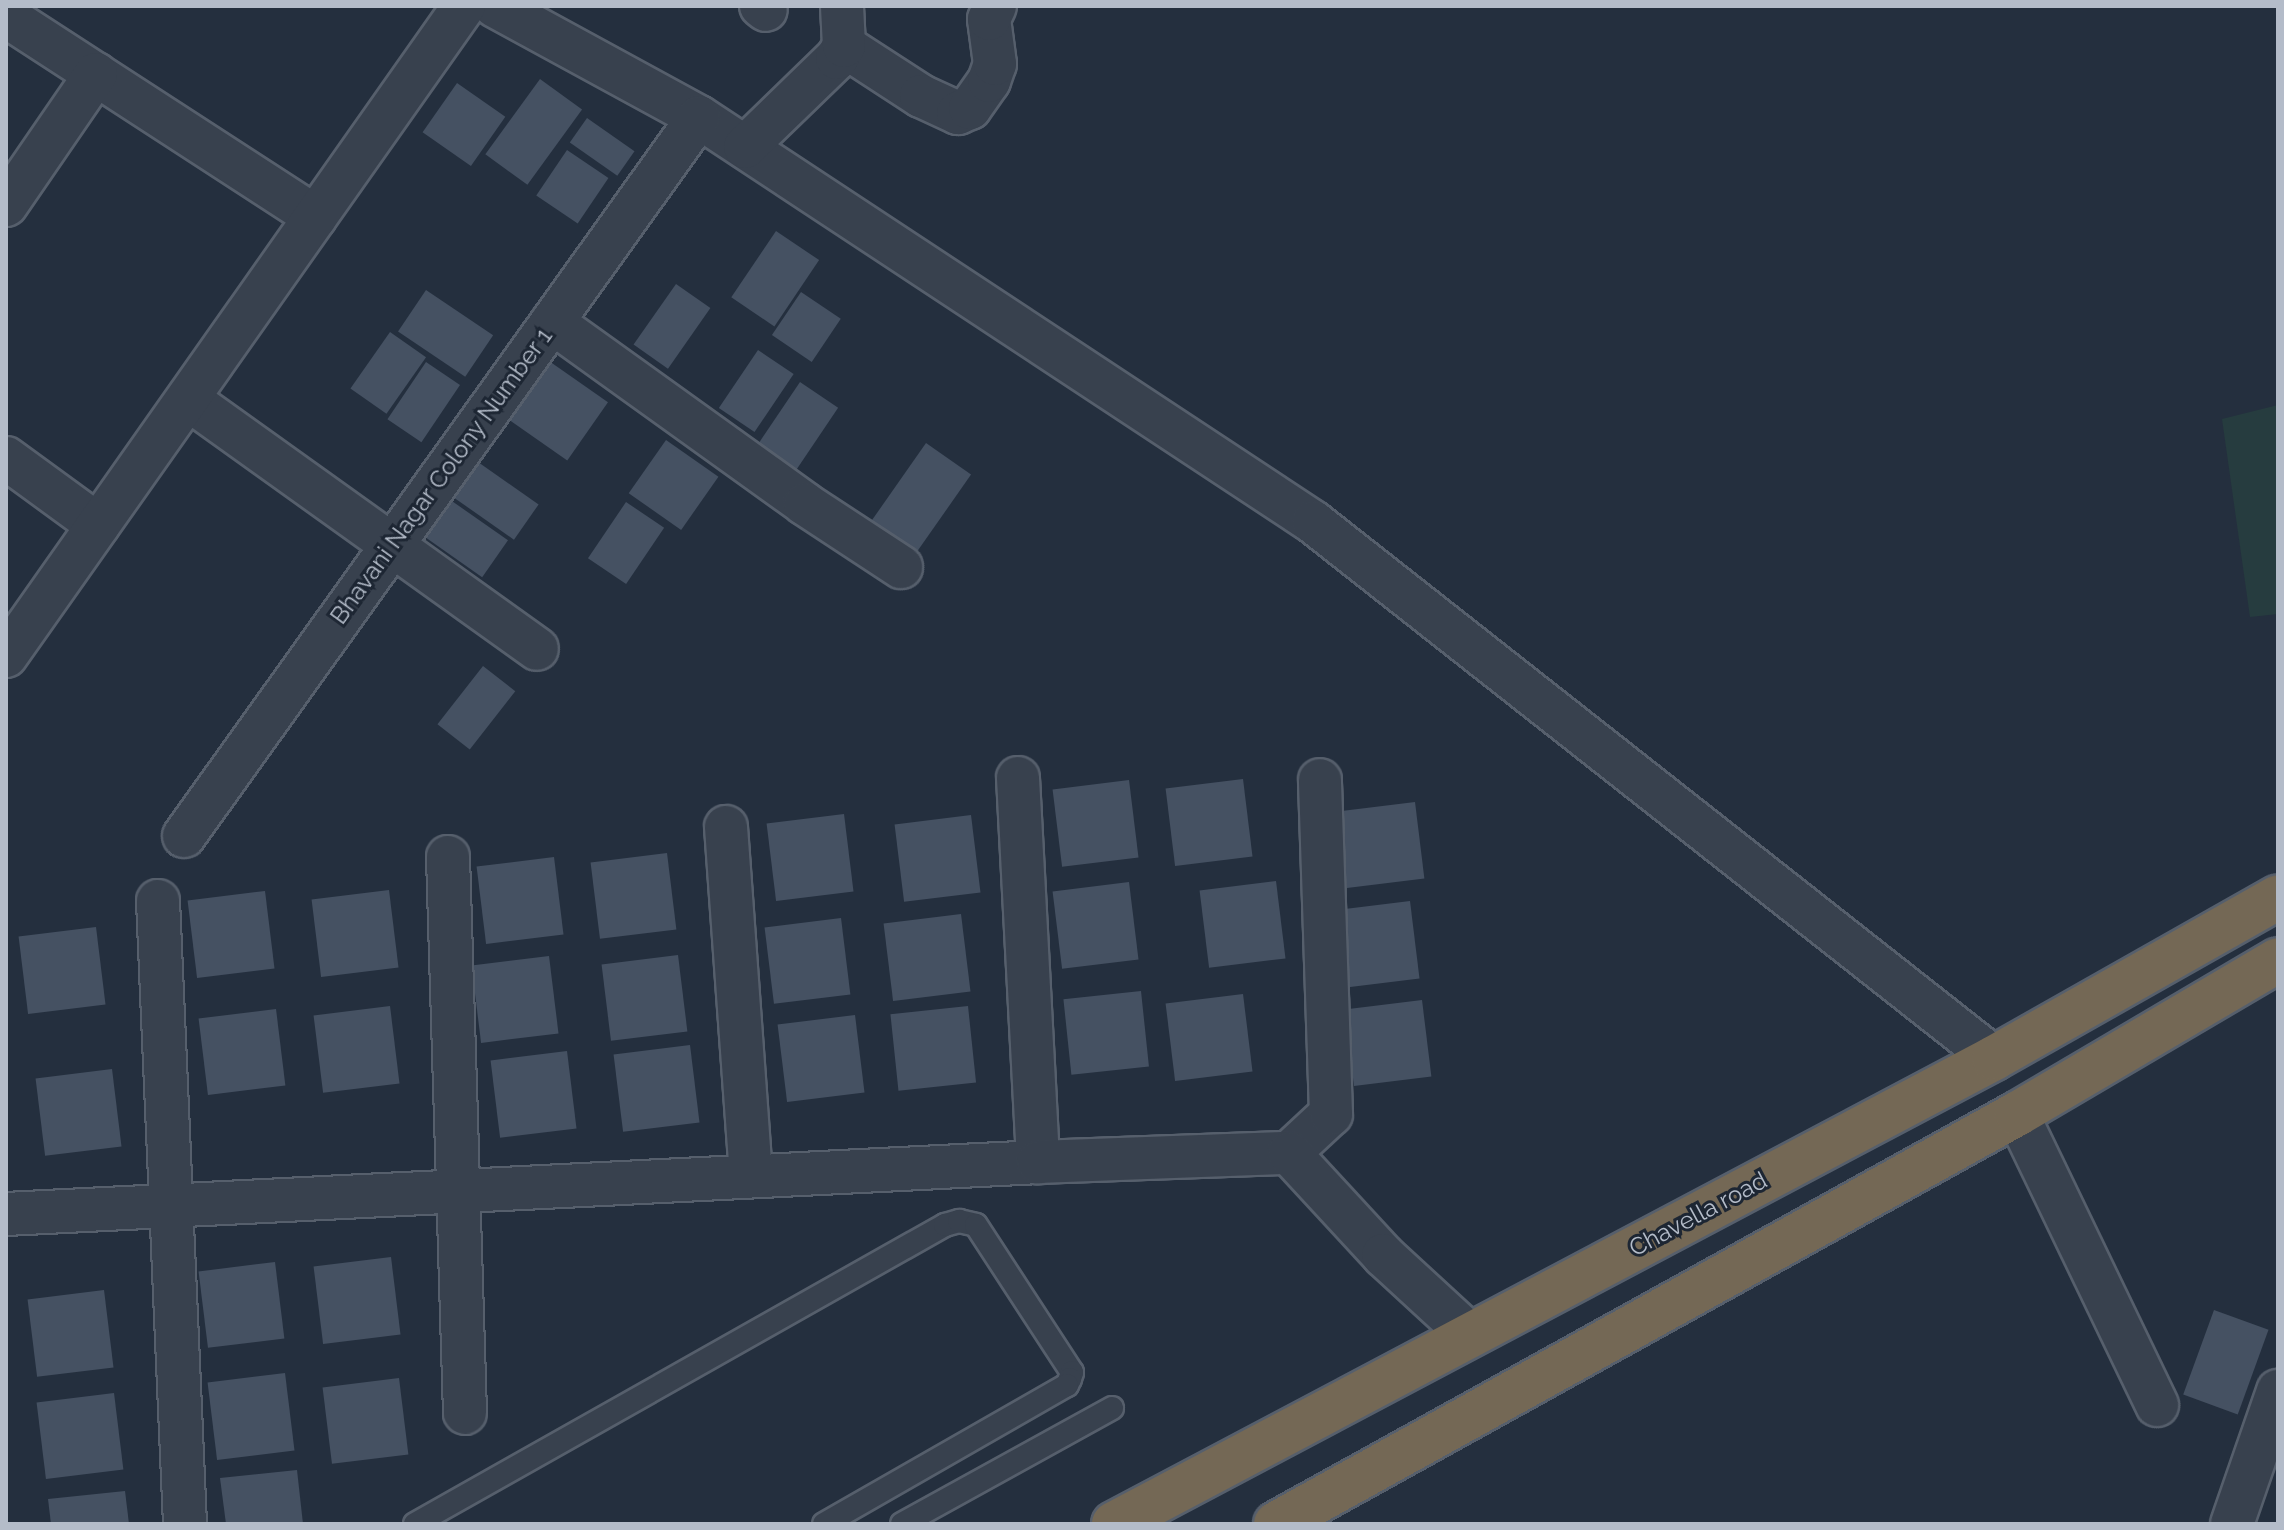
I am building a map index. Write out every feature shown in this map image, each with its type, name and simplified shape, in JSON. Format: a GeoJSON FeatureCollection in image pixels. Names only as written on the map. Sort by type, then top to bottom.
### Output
{"type":"FeatureCollection","features":[{"type":"Feature","properties":{"kind":"highway","name":"Chavella road"},"geometry":{"type":"LineString","coordinates":[[1114,1524],[1994,1058],[2278,897]]}},
{"type":"Feature","properties":{"kind":"highway"},"geometry":{"type":"LineString","coordinates":[[1276,1524],[2017,1114],[2278,960]]}},
{"type":"Feature","properties":{"kind":"street"},"geometry":{"type":"LineString","coordinates":[[6,656],[464,6]]}},
{"type":"Feature","properties":{"kind":"street"},"geometry":{"type":"LineString","coordinates":[[495,6],[699,117],[1313,522],[1994,1058]]}},
{"type":"Feature","properties":{"kind":"street"},"geometry":{"type":"LineString","coordinates":[[843,26],[921,96],[958,113],[970,108],[989,81],[995,47],[989,19],[995,6]]}},
{"type":"Feature","properties":{"kind":"street"},"geometry":{"type":"LineString","coordinates":[[6,16],[316,217]]}},
{"type":"Feature","properties":{"kind":"street"},"geometry":{"type":"LineString","coordinates":[[745,147],[837,58],[843,26]]}},
{"type":"Feature","properties":{"kind":"street"},"geometry":{"type":"LineString","coordinates":[[6,205],[96,74]]}},
{"type":"Feature","properties":{"kind":"street","name":"Bhavani Nagar Colony Number 1"},"geometry":{"type":"LineString","coordinates":[[184,836],[699,117]]}},
{"type":"Feature","properties":{"kind":"street"},"geometry":{"type":"LineString","coordinates":[[552,322],[805,504],[901,567]]}},
{"type":"Feature","properties":{"kind":"street"},"geometry":{"type":"LineString","coordinates":[[188,399],[537,649]]}},
{"type":"Feature","properties":{"kind":"street"},"geometry":{"type":"LineString","coordinates":[[6,458],[98,525]]}},
{"type":"Feature","properties":{"kind":"street"},"geometry":{"type":"LineString","coordinates":[[1018,778],[1038,1162]]}},
{"type":"Feature","properties":{"kind":"street"},"geometry":{"type":"LineString","coordinates":[[6,1214],[1038,1162],[1289,1153],[1331,1114],[1320,780]]}},
{"type":"Feature","properties":{"kind":"street"},"geometry":{"type":"LineString","coordinates":[[726,827],[751,1176]]}},
{"type":"Feature","properties":{"kind":"street"},"geometry":{"type":"LineString","coordinates":[[448,857],[465,1413]]}},
{"type":"Feature","properties":{"kind":"street"},"geometry":{"type":"LineString","coordinates":[[158,901],[185,1524]]}},
{"type":"Feature","properties":{"kind":"street"},"geometry":{"type":"LineString","coordinates":[[2017,1114],[2157,1405]]}},
{"type":"Feature","properties":{"kind":"street"},"geometry":{"type":"LineString","coordinates":[[1289,1153],[1383,1255],[1469,1334]]}},
{"type":"Feature","properties":{"kind":"street"},"geometry":{"type":"LineString","coordinates":[[2232,1524],[2278,1391]]}},
{"type":"Feature","properties":{"kind":"lane"},"geometry":{"type":"LineString","coordinates":[[415,1524],[945,1225],[959,1221],[976,1225],[1072,1372],[1067,1385],[824,1524]]}},
{"type":"Feature","properties":{"kind":"lane"},"geometry":{"type":"LineString","coordinates":[[902,1524],[1112,1408]]}},
{"type":"Feature","properties":{"kind":"green space"},"geometry":{"type":"Polygon","coordinates":[[[2278,405],[2278,614],[2250,617],[2222,419],[2278,405]]]}},
{"type":"Feature","properties":{"kind":"building"},"geometry":{"type":"Polygon","coordinates":[[[540,79],[582,110],[527,185],[485,154],[540,79]]]}},
{"type":"Feature","properties":{"kind":"building"},"geometry":{"type":"Polygon","coordinates":[[[457,83],[505,117],[471,166],[423,132],[457,83]]]}},
{"type":"Feature","properties":{"kind":"building"},"geometry":{"type":"Polygon","coordinates":[[[587,118],[635,151],[617,176],[570,143],[587,118]]]}},
{"type":"Feature","properties":{"kind":"building"},"geometry":{"type":"Polygon","coordinates":[[[567,150],[608,178],[578,224],[536,196],[567,150]]]}},
{"type":"Feature","properties":{"kind":"building"},"geometry":{"type":"Polygon","coordinates":[[[776,231],[819,260],[774,326],[731,297],[776,231]]]}},
{"type":"Feature","properties":{"kind":"building"},"geometry":{"type":"Polygon","coordinates":[[[676,284],[710,308],[668,369],[634,345],[676,284]]]}},
{"type":"Feature","properties":{"kind":"building"},"geometry":{"type":"Polygon","coordinates":[[[426,290],[493,335],[465,377],[398,331],[426,290]]]}},
{"type":"Feature","properties":{"kind":"building"},"geometry":{"type":"Polygon","coordinates":[[[801,292],[841,319],[812,362],[772,335],[801,292]]]}},
{"type":"Feature","properties":{"kind":"building"},"geometry":{"type":"Polygon","coordinates":[[[390,332],[426,357],[386,414],[350,389],[390,332]]]}},
{"type":"Feature","properties":{"kind":"building"},"geometry":{"type":"Polygon","coordinates":[[[758,350],[794,374],[755,432],[719,408],[758,350]]]}},
{"type":"Feature","properties":{"kind":"building"},"geometry":{"type":"Polygon","coordinates":[[[549,361],[608,402],[567,460],[508,419],[549,361]]]}},
{"type":"Feature","properties":{"kind":"building"},"geometry":{"type":"Polygon","coordinates":[[[426,362],[460,385],[421,442],[387,419],[426,362]]]}},
{"type":"Feature","properties":{"kind":"building"},"geometry":{"type":"Polygon","coordinates":[[[800,382],[838,408],[796,470],[758,444],[800,382]]]}},
{"type":"Feature","properties":{"kind":"building"},"geometry":{"type":"Polygon","coordinates":[[[666,440],[718,477],[681,530],[629,493],[666,440]]]}},
{"type":"Feature","properties":{"kind":"building"},"geometry":{"type":"Polygon","coordinates":[[[926,443],[971,475],[915,555],[870,523],[926,443]]]}},
{"type":"Feature","properties":{"kind":"building"},"geometry":{"type":"Polygon","coordinates":[[[478,462],[539,504],[514,540],[453,497],[478,462]]]}},
{"type":"Feature","properties":{"kind":"building"},"geometry":{"type":"Polygon","coordinates":[[[449,499],[508,540],[482,577],[423,536],[449,499]]]}},
{"type":"Feature","properties":{"kind":"building"},"geometry":{"type":"Polygon","coordinates":[[[626,502],[664,528],[626,584],[588,558],[626,502]]]}},
{"type":"Feature","properties":{"kind":"building"},"geometry":{"type":"Polygon","coordinates":[[[483,666],[515,691],[470,750],[437,724],[483,666]]]}},
{"type":"Feature","properties":{"kind":"building"},"geometry":{"type":"Polygon","coordinates":[[[1243,779],[1253,856],[1175,866],[1166,789],[1243,779]]]}},
{"type":"Feature","properties":{"kind":"building"},"geometry":{"type":"Polygon","coordinates":[[[1129,780],[1139,857],[1062,867],[1053,789],[1129,780]]]}},
{"type":"Feature","properties":{"kind":"building"},"geometry":{"type":"Polygon","coordinates":[[[1415,802],[1424,878],[1347,888],[1338,812],[1415,802]]]}},
{"type":"Feature","properties":{"kind":"building"},"geometry":{"type":"Polygon","coordinates":[[[844,814],[854,891],[776,901],[767,824],[844,814]]]}},
{"type":"Feature","properties":{"kind":"building"},"geometry":{"type":"Polygon","coordinates":[[[971,815],[981,892],[904,902],[895,824],[971,815]]]}},
{"type":"Feature","properties":{"kind":"building"},"geometry":{"type":"Polygon","coordinates":[[[667,853],[676,929],[600,939],[591,862],[667,853]]]}},
{"type":"Feature","properties":{"kind":"building"},"geometry":{"type":"Polygon","coordinates":[[[554,857],[564,934],[486,944],[477,867],[554,857]]]}},
{"type":"Feature","properties":{"kind":"building"},"geometry":{"type":"Polygon","coordinates":[[[1276,881],[1286,958],[1209,968],[1200,890],[1276,881]]]}},
{"type":"Feature","properties":{"kind":"building"},"geometry":{"type":"Polygon","coordinates":[[[1129,882],[1139,959],[1062,969],[1053,891],[1129,882]]]}},
{"type":"Feature","properties":{"kind":"building"},"geometry":{"type":"Polygon","coordinates":[[[389,890],[399,967],[321,977],[312,900],[389,890]]]}},
{"type":"Feature","properties":{"kind":"building"},"geometry":{"type":"Polygon","coordinates":[[[265,891],[275,968],[197,978],[188,901],[265,891]]]}},
{"type":"Feature","properties":{"kind":"building"},"geometry":{"type":"Polygon","coordinates":[[[1410,901],[1420,978],[1342,988],[1333,911],[1410,901]]]}},
{"type":"Feature","properties":{"kind":"building"},"geometry":{"type":"Polygon","coordinates":[[[961,914],[971,991],[893,1001],[884,924],[961,914]]]}},
{"type":"Feature","properties":{"kind":"building"},"geometry":{"type":"Polygon","coordinates":[[[841,918],[850,994],[774,1004],[765,927],[841,918]]]}},
{"type":"Feature","properties":{"kind":"building"},"geometry":{"type":"Polygon","coordinates":[[[96,927],[106,1004],[28,1014],[19,937],[96,927]]]}},
{"type":"Feature","properties":{"kind":"building"},"geometry":{"type":"Polygon","coordinates":[[[678,955],[687,1031],[611,1041],[602,964],[678,955]]]}},
{"type":"Feature","properties":{"kind":"building"},"geometry":{"type":"Polygon","coordinates":[[[549,956],[559,1033],[481,1043],[472,966],[549,956]]]}},
{"type":"Feature","properties":{"kind":"building"},"geometry":{"type":"Polygon","coordinates":[[[1141,991],[1149,1067],[1071,1075],[1063,999],[1141,991]]]}},
{"type":"Feature","properties":{"kind":"building"},"geometry":{"type":"Polygon","coordinates":[[[1243,994],[1253,1071],[1175,1081],[1166,1004],[1243,994]]]}},
{"type":"Feature","properties":{"kind":"building"},"geometry":{"type":"Polygon","coordinates":[[[1422,1000],[1431,1076],[1354,1086],[1345,1010],[1422,1000]]]}},
{"type":"Feature","properties":{"kind":"building"},"geometry":{"type":"Polygon","coordinates":[[[390,1006],[400,1083],[323,1093],[314,1015],[390,1006]]]}},
{"type":"Feature","properties":{"kind":"building"},"geometry":{"type":"Polygon","coordinates":[[[968,1006],[976,1083],[898,1091],[890,1014],[968,1006]]]}},
{"type":"Feature","properties":{"kind":"building"},"geometry":{"type":"Polygon","coordinates":[[[276,1009],[285,1085],[208,1095],[199,1019],[276,1009]]]}},
{"type":"Feature","properties":{"kind":"building"},"geometry":{"type":"Polygon","coordinates":[[[855,1015],[865,1092],[787,1102],[778,1025],[855,1015]]]}},
{"type":"Feature","properties":{"kind":"building"},"geometry":{"type":"Polygon","coordinates":[[[690,1045],[700,1122],[623,1132],[614,1054],[690,1045]]]}},
{"type":"Feature","properties":{"kind":"building"},"geometry":{"type":"Polygon","coordinates":[[[567,1051],[577,1128],[500,1138],[491,1060],[567,1051]]]}},
{"type":"Feature","properties":{"kind":"building"},"geometry":{"type":"Polygon","coordinates":[[[112,1069],[122,1146],[45,1156],[36,1078],[112,1069]]]}},
{"type":"Feature","properties":{"kind":"building"},"geometry":{"type":"Polygon","coordinates":[[[391,1257],[401,1334],[323,1344],[314,1267],[391,1257]]]}},
{"type":"Feature","properties":{"kind":"building"},"geometry":{"type":"Polygon","coordinates":[[[275,1262],[284,1338],[208,1348],[199,1271],[275,1262]]]}},
{"type":"Feature","properties":{"kind":"building"},"geometry":{"type":"Polygon","coordinates":[[[104,1290],[114,1367],[37,1377],[28,1299],[104,1290]]]}},
{"type":"Feature","properties":{"kind":"building"},"geometry":{"type":"Polygon","coordinates":[[[2214,1310],[2269,1330],[2238,1414],[2183,1395],[2214,1310]]]}},
{"type":"Feature","properties":{"kind":"building"},"geometry":{"type":"Polygon","coordinates":[[[285,1373],[295,1450],[217,1460],[208,1383],[285,1373]]]}},
{"type":"Feature","properties":{"kind":"building"},"geometry":{"type":"Polygon","coordinates":[[[399,1378],[408,1454],[332,1464],[323,1387],[399,1378]]]}},
{"type":"Feature","properties":{"kind":"building"},"geometry":{"type":"Polygon","coordinates":[[[114,1393],[123,1469],[46,1479],[37,1403],[114,1393]]]}},
{"type":"Feature","properties":{"kind":"building"},"geometry":{"type":"Polygon","coordinates":[[[297,1470],[303,1524],[226,1524],[220,1478],[297,1470]]]}},
{"type":"Feature","properties":{"kind":"building"},"geometry":{"type":"Polygon","coordinates":[[[125,1491],[129,1524],[51,1524],[48,1499],[125,1491]]]}}]}
